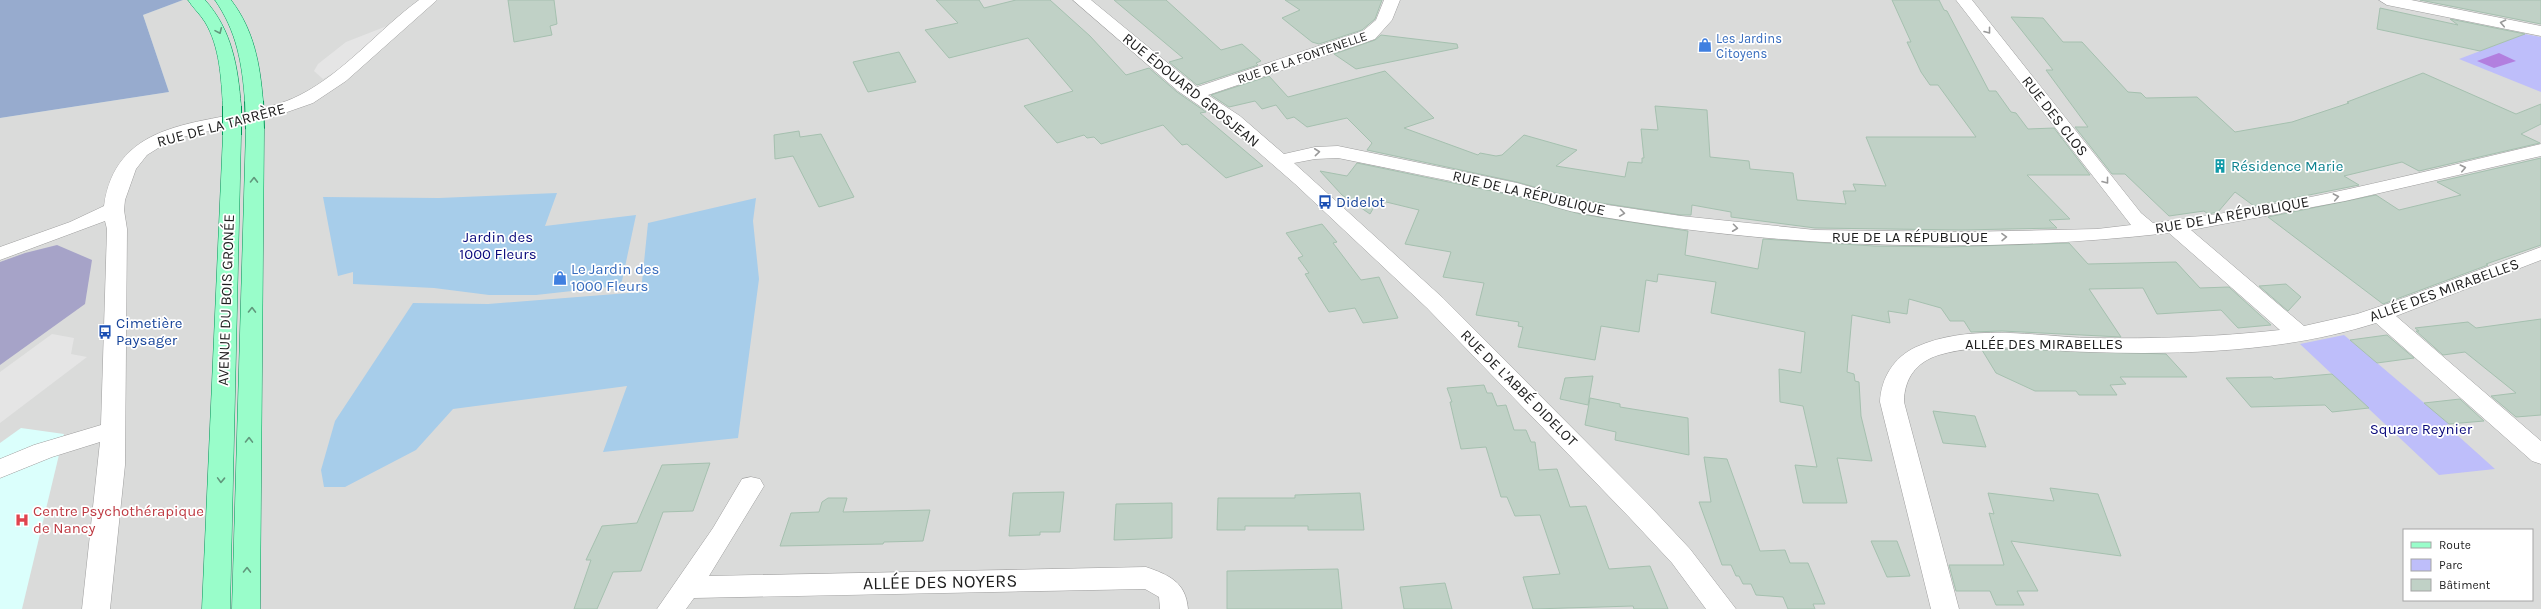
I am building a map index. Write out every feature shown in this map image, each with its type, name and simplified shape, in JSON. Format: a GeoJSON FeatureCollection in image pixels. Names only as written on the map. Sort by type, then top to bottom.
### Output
{"type":"FeatureCollection","features":[{"type":"Feature","properties":{"kind":"main road","name":"AVENUE DU BOIS GRONÉE"},"geometry":{"type":"LineString","coordinates":[[196,0],[215,23],[224,44],[230,70],[232,106],[216,609]]}},
{"type":"Feature","properties":{"kind":"main road","name":"AVENUE DU BOIS GRONÉE"},"geometry":{"type":"LineString","coordinates":[[223,0],[234,15],[247,46],[251,62],[254,101],[255,129],[246,609]]}},
{"type":"Feature","properties":{"kind":"street","name":"RUE DE LA TARRÈRE"},"geometry":{"type":"LineString","coordinates":[[112,210],[114,200],[132,159],[148,146],[177,134],[298,104],[338,79],[412,12],[429,0]]}},
{"type":"Feature","properties":{"kind":"street","name":"RUE ÉDOUARD GROSJEAN"},"geometry":{"type":"LineString","coordinates":[[1081,0],[1167,74],[1233,120],[1279,162],[1302,180]]}},
{"type":"Feature","properties":{"kind":"street","name":"RUE DE LA FONTENELLE"},"geometry":{"type":"LineString","coordinates":[[1195,94],[1369,35],[1378,30],[1384,21],[1392,0]]}},
{"type":"Feature","properties":{"kind":"street","name":"RUE DES CLOS"},"geometry":{"type":"LineString","coordinates":[[1964,0],[2134,217],[2148,229]]}},
{"type":"Feature","properties":{"kind":"street"},"geometry":{"type":"LineString","coordinates":[[2387,0],[2541,31]]}},
{"type":"Feature","properties":{"kind":"street","name":"RUE DE LA RÉPUBLIQUE"},"geometry":{"type":"LineString","coordinates":[[1279,162],[1313,152],[1338,152],[1517,189],[1579,207],[1782,234],[1962,238],[2070,236],[2174,227],[2345,195],[2541,150]]}},
{"type":"Feature","properties":{"kind":"street","name":"RUE DE L'ABBÉ DIDELOT"},"geometry":{"type":"LineString","coordinates":[[1302,180],[1435,303],[1592,461],[1681,556],[1722,609]]}},
{"type":"Feature","properties":{"kind":"street"},"geometry":{"type":"LineString","coordinates":[[0,254],[77,226],[112,210],[117,235],[112,465],[96,609]]}},
{"type":"Feature","properties":{"kind":"street"},"geometry":{"type":"LineString","coordinates":[[2174,227],[2299,334]]}},
{"type":"Feature","properties":{"kind":"street","name":"ALLÉE DES MIRABELLES"},"geometry":{"type":"LineString","coordinates":[[1945,609],[1892,402],[1891,389],[1895,377],[1904,367],[1931,350],[1968,343],[2008,341],[2144,344],[2256,340],[2299,334],[2381,316],[2541,254]]}},
{"type":"Feature","properties":{"kind":"street"},"geometry":{"type":"LineString","coordinates":[[2381,316],[2541,455]]}},
{"type":"Feature","properties":{"kind":"street"},"geometry":{"type":"LineString","coordinates":[[0,469],[49,449],[112,430]]}},
{"type":"Feature","properties":{"kind":"street"},"geometry":{"type":"LineString","coordinates":[[671,609],[738,510],[752,486]]}},
{"type":"Feature","properties":{"kind":"street","name":"ALLÉE DES NOYERS"},"geometry":{"type":"LineString","coordinates":[[686,587],[1146,578],[1165,584],[1174,598],[1174,609]]}},
{"type":"Feature","properties":{"kind":"shaded area"},"geometry":{"type":"Polygon","coordinates":[[[0,0],[183,0],[143,15],[169,92],[0,118],[0,0]]]}},
{"type":"Feature","properties":{"kind":"shaded area"},"geometry":{"type":"Polygon","coordinates":[[[183,0],[2541,0],[2541,609],[0,609],[0,118],[169,92],[143,15],[183,0]]]}},
{"type":"Feature","properties":{"kind":"shaded area"},"geometry":{"type":"Polygon","coordinates":[[[387,26],[345,66],[323,79],[314,71],[318,64],[346,42],[387,26]]]}},
{"type":"Feature","properties":{"kind":"shaded area"},"geometry":{"type":"Polygon","coordinates":[[[2499,53],[2516,61],[2494,68],[2477,61],[2499,53]]]}},
{"type":"Feature","properties":{"kind":"shaded area"},"geometry":{"type":"Polygon","coordinates":[[[57,245],[92,260],[85,304],[0,365],[0,262],[25,253],[57,245]]]}},
{"type":"Feature","properties":{"kind":"shaded area"},"geometry":{"type":"Polygon","coordinates":[[[52,334],[74,338],[71,354],[87,357],[0,423],[0,372],[52,334]]]}},
{"type":"Feature","properties":{"kind":"shaded area","name":"Centre Psychothérapique de Nancy"},"geometry":{"type":"Polygon","coordinates":[[[21,428],[64,434],[22,609],[0,609],[0,443],[21,428]]]}},
{"type":"Feature","properties":{"kind":"green space"},"geometry":{"type":"Polygon","coordinates":[[[2525,34],[2541,37],[2541,92],[2459,59],[2525,34]]]}},
{"type":"Feature","properties":{"kind":"green space","name":"Jardin des 1000 Fleurs"},"geometry":{"type":"Polygon","coordinates":[[[557,193],[545,226],[636,215],[622,281],[617,286],[536,295],[489,295],[434,288],[353,284],[353,272],[338,276],[323,197],[439,198],[557,193]]]}},
{"type":"Feature","properties":{"kind":"green space"},"geometry":{"type":"Polygon","coordinates":[[[756,198],[753,221],[759,279],[738,438],[603,452],[627,386],[453,409],[416,450],[345,487],[324,487],[321,470],[335,421],[413,303],[488,304],[641,292],[648,223],[756,198]]]}},
{"type":"Feature","properties":{"kind":"green space","name":"Square Reynier"},"geometry":{"type":"Polygon","coordinates":[[[2344,335],[2449,424],[2446,425],[2495,469],[2439,475],[2300,344],[2344,335]]]}},
{"type":"Feature","properties":{"kind":"building"},"geometry":{"type":"Polygon","coordinates":[[[508,0],[554,0],[557,24],[550,26],[552,35],[514,42],[508,0]]]}},
{"type":"Feature","properties":{"kind":"building"},"geometry":{"type":"Polygon","coordinates":[[[936,0],[979,0],[984,8],[1016,0],[1050,0],[1090,36],[1126,75],[1149,68],[1177,92],[1206,112],[1200,113],[1263,166],[1226,178],[1187,144],[1182,145],[1163,125],[1101,144],[1094,137],[1087,138],[1084,135],[1057,143],[1024,106],[1073,91],[1028,38],[949,58],[925,30],[958,23],[936,0]]]}},
{"type":"Feature","properties":{"kind":"building"},"geometry":{"type":"Polygon","coordinates":[[[1114,0],[1166,0],[1221,50],[1242,44],[1261,61],[1256,63],[1258,65],[1197,85],[1169,62],[1183,58],[1114,0]]]}},
{"type":"Feature","properties":{"kind":"building"},"geometry":{"type":"Polygon","coordinates":[[[1285,0],[1382,0],[1375,19],[1362,30],[1319,44],[1312,42],[1282,18],[1300,10],[1285,0]]]}},
{"type":"Feature","properties":{"kind":"building"},"geometry":{"type":"Polygon","coordinates":[[[1892,0],[1939,0],[1944,10],[1947,11],[1989,91],[1996,91],[2011,112],[2016,113],[2028,129],[2054,128],[2090,175],[2027,175],[2070,219],[2049,220],[2057,228],[1962,230],[1815,228],[1731,217],[1731,212],[1692,205],[1691,215],[1681,215],[1581,200],[1517,182],[1367,150],[1372,143],[1347,118],[1307,127],[1294,117],[1287,119],[1276,105],[1262,109],[1255,101],[1229,107],[1211,95],[1269,76],[1288,97],[1385,71],[1434,118],[1404,128],[1478,155],[1480,153],[1496,156],[1502,155],[1524,135],[1577,150],[1556,166],[1625,177],[1628,162],[1642,163],[1642,158],[1644,158],[1641,129],[1658,130],[1655,106],[1707,110],[1710,157],[1749,161],[1750,169],[1793,173],[1797,200],[1846,204],[1843,191],[1856,191],[1853,184],[1886,186],[1866,137],[1976,137],[1938,85],[1930,85],[1921,72],[1907,42],[1911,42],[1892,0]]]}},
{"type":"Feature","properties":{"kind":"building"},"geometry":{"type":"Polygon","coordinates":[[[2420,0],[2541,0],[2541,24],[2420,0]]]}},
{"type":"Feature","properties":{"kind":"building"},"geometry":{"type":"Polygon","coordinates":[[[2380,8],[2458,25],[2450,19],[2525,34],[2480,51],[2377,29],[2380,8]]]}},
{"type":"Feature","properties":{"kind":"building"},"geometry":{"type":"Polygon","coordinates":[[[2011,17],[2043,18],[2063,42],[2082,42],[2128,92],[2141,93],[2146,98],[2197,97],[2235,132],[2292,122],[2349,103],[2347,102],[2423,73],[2516,114],[2541,104],[2541,124],[2521,134],[2540,143],[2419,171],[2402,162],[2344,176],[2359,185],[2254,206],[2235,192],[2218,212],[2208,214],[2204,211],[2169,216],[2125,174],[2112,174],[2075,127],[2088,127],[2046,70],[2053,70],[2011,17]]]}},
{"type":"Feature","properties":{"kind":"building"},"geometry":{"type":"Polygon","coordinates":[[[1381,35],[1457,44],[1458,48],[1356,69],[1334,54],[1375,40],[1381,35]]]}},
{"type":"Feature","properties":{"kind":"building"},"geometry":{"type":"Polygon","coordinates":[[[899,52],[916,82],[868,92],[853,62],[899,52]]]}},
{"type":"Feature","properties":{"kind":"building"},"geometry":{"type":"Polygon","coordinates":[[[799,131],[800,137],[821,134],[854,197],[819,207],[793,156],[775,159],[774,135],[799,131]]]}},
{"type":"Feature","properties":{"kind":"building"},"geometry":{"type":"Polygon","coordinates":[[[2541,158],[2541,245],[2486,264],[2488,265],[2383,304],[2268,217],[2376,195],[2399,210],[2461,195],[2437,182],[2541,158]]]}},
{"type":"Feature","properties":{"kind":"building"},"geometry":{"type":"Polygon","coordinates":[[[1357,163],[1511,195],[1580,214],[1688,231],[1685,255],[1758,269],[1763,239],[1874,246],[1948,247],[2069,243],[2088,264],[2176,262],[2200,288],[2229,287],[2271,325],[2238,328],[2221,310],[2157,314],[2143,288],[2089,289],[2121,337],[2002,331],[1971,332],[1964,321],[1950,321],[1941,308],[1909,299],[1907,314],[1888,311],[1890,323],[1852,315],[1847,372],[1854,374],[1855,381],[1859,382],[1861,416],[1872,461],[1837,458],[1847,503],[1803,503],[1795,465],[1817,467],[1803,406],[1780,402],[1779,369],[1801,373],[1805,332],[1711,313],[1716,282],[1658,274],[1657,282],[1646,280],[1639,332],[1601,326],[1595,360],[1518,347],[1523,327],[1518,326],[1519,322],[1476,315],[1484,283],[1443,277],[1451,252],[1405,244],[1419,210],[1378,200],[1370,214],[1342,195],[1320,171],[1347,176],[1357,163]]]}},
{"type":"Feature","properties":{"kind":"building"},"geometry":{"type":"Polygon","coordinates":[[[1322,224],[1337,242],[1333,243],[1361,280],[1379,277],[1398,318],[1363,323],[1355,308],[1329,312],[1305,274],[1309,273],[1298,258],[1303,256],[1286,233],[1322,224]]]}},
{"type":"Feature","properties":{"kind":"building"},"geometry":{"type":"Polygon","coordinates":[[[2286,284],[2301,297],[2288,311],[2259,286],[2286,284]]]}},
{"type":"Feature","properties":{"kind":"building"},"geometry":{"type":"Polygon","coordinates":[[[2541,319],[2541,415],[2516,417],[2491,396],[2516,393],[2465,352],[2443,355],[2416,331],[2419,331],[2415,328],[2468,322],[2476,328],[2541,319]]]}},
{"type":"Feature","properties":{"kind":"building"},"geometry":{"type":"Polygon","coordinates":[[[2387,335],[2414,358],[2377,363],[2350,340],[2387,335]]]}},
{"type":"Feature","properties":{"kind":"building"},"geometry":{"type":"Polygon","coordinates":[[[2014,349],[2166,354],[2187,377],[2120,377],[2126,384],[2110,385],[2117,395],[2079,395],[2076,391],[2035,391],[1996,373],[1982,350],[2014,349]]]}},
{"type":"Feature","properties":{"kind":"building"},"geometry":{"type":"Polygon","coordinates":[[[2332,374],[2369,408],[2332,412],[2325,405],[2251,407],[2226,378],[2272,377],[2274,379],[2332,374]]]}},
{"type":"Feature","properties":{"kind":"building"},"geometry":{"type":"Polygon","coordinates":[[[1593,376],[1588,405],[1560,399],[1565,378],[1593,376]]]}},
{"type":"Feature","properties":{"kind":"building"},"geometry":{"type":"Polygon","coordinates":[[[1484,385],[1487,393],[1492,393],[1497,406],[1506,405],[1514,430],[1526,430],[1531,442],[1535,442],[1539,470],[1557,469],[1570,507],[1586,506],[1609,569],[1650,566],[1668,609],[1634,609],[1633,606],[1533,609],[1523,577],[1560,574],[1540,515],[1515,516],[1507,497],[1501,497],[1486,447],[1461,449],[1450,402],[1452,402],[1447,388],[1484,385]]]}},
{"type":"Feature","properties":{"kind":"building"},"geometry":{"type":"Polygon","coordinates":[[[1590,398],[1620,404],[1620,407],[1688,418],[1689,455],[1615,440],[1616,432],[1585,425],[1590,398]]]}},
{"type":"Feature","properties":{"kind":"building"},"geometry":{"type":"Polygon","coordinates":[[[2460,399],[2484,421],[2449,424],[2424,403],[2460,399]]]}},
{"type":"Feature","properties":{"kind":"building"},"geometry":{"type":"Polygon","coordinates":[[[1933,411],[1975,416],[1986,447],[1943,443],[1933,411]]]}},
{"type":"Feature","properties":{"kind":"building"},"geometry":{"type":"Polygon","coordinates":[[[1704,457],[1727,459],[1760,551],[1785,550],[1790,563],[1808,563],[1825,604],[1813,604],[1815,609],[1788,609],[1783,597],[1756,595],[1751,584],[1743,584],[1739,576],[1736,576],[1731,565],[1722,565],[1699,502],[1711,502],[1704,457]]]}},
{"type":"Feature","properties":{"kind":"building"},"geometry":{"type":"Polygon","coordinates":[[[710,463],[693,511],[663,512],[641,571],[613,572],[597,609],[574,609],[591,560],[586,560],[602,526],[637,523],[662,465],[710,463]]]}},
{"type":"Feature","properties":{"kind":"building"},"geometry":{"type":"Polygon","coordinates":[[[2050,488],[2098,494],[2121,556],[2011,541],[2038,591],[2017,591],[2024,605],[1996,605],[1990,591],[1956,591],[1949,565],[2004,565],[1989,513],[1994,514],[1988,493],[2054,501],[2050,488]]]}},
{"type":"Feature","properties":{"kind":"building"},"geometry":{"type":"Polygon","coordinates":[[[1064,492],[1060,532],[1040,532],[1040,535],[1009,536],[1013,493],[1064,492]]]}},
{"type":"Feature","properties":{"kind":"building"},"geometry":{"type":"Polygon","coordinates":[[[1360,493],[1364,530],[1308,530],[1308,526],[1245,526],[1245,530],[1217,530],[1218,498],[1295,498],[1295,495],[1360,493]]]}},
{"type":"Feature","properties":{"kind":"building"},"geometry":{"type":"Polygon","coordinates":[[[828,498],[847,498],[843,512],[930,510],[923,541],[884,542],[883,544],[780,546],[791,513],[819,512],[822,502],[828,498]]]}},
{"type":"Feature","properties":{"kind":"building"},"geometry":{"type":"Polygon","coordinates":[[[1172,503],[1172,538],[1114,540],[1116,504],[1172,503]]]}},
{"type":"Feature","properties":{"kind":"building"},"geometry":{"type":"Polygon","coordinates":[[[1871,541],[1897,541],[1910,576],[1887,577],[1871,541]]]}},
{"type":"Feature","properties":{"kind":"building"},"geometry":{"type":"Polygon","coordinates":[[[1338,569],[1342,609],[1227,609],[1227,571],[1338,569]]]}},
{"type":"Feature","properties":{"kind":"building"},"geometry":{"type":"Polygon","coordinates":[[[1445,583],[1452,609],[1404,609],[1400,587],[1445,583]]]}},
{"type":"Feature","properties":{"kind":"place","name":"Les Jardins Citoyens"},"geometry":{"type":"Point","coordinates":[1705,45]}},
{"type":"Feature","properties":{"kind":"place","name":"Résidence Marie"},"geometry":{"type":"Point","coordinates":[2220,166]}},
{"type":"Feature","properties":{"kind":"place","name":"Didelot"},"geometry":{"type":"Point","coordinates":[1325,202]}},
{"type":"Feature","properties":{"kind":"place","name":"Le Jardin des 1000 Fleurs"},"geometry":{"type":"Point","coordinates":[560,278]}},
{"type":"Feature","properties":{"kind":"place","name":"Cimetière Paysager"},"geometry":{"type":"Point","coordinates":[105,332]}},
{"type":"Feature","properties":{"kind":"place","name":"Centre Psychothérapique de Nancy"},"geometry":{"type":"Point","coordinates":[22,520]}}]}
